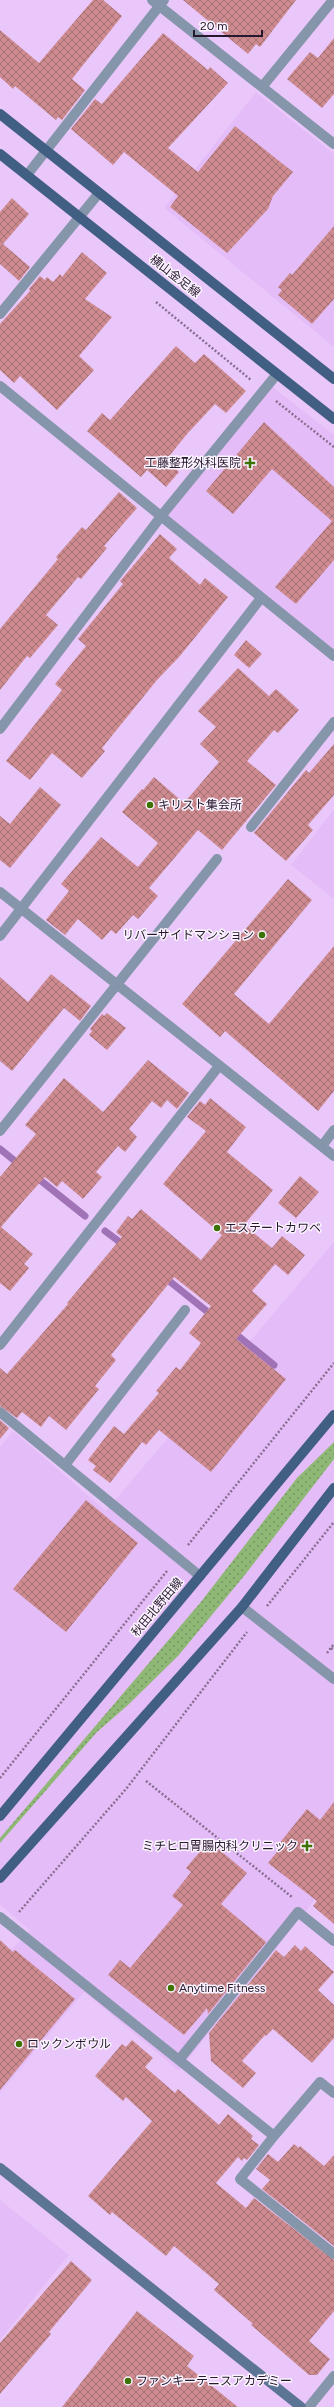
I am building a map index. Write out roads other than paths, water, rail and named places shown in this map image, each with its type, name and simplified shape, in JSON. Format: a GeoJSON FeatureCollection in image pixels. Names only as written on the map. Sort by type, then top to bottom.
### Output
{"type":"FeatureCollection","features":[{"type":"Feature","properties":{"kind":"main road","name":"横山金足線"},"geometry":{"type":"LineString","coordinates":[[0,114],[334,379]]}},
{"type":"Feature","properties":{"kind":"main road","name":"横山金足線"},"geometry":{"type":"LineString","coordinates":[[0,154],[334,420]]}},
{"type":"Feature","properties":{"kind":"main road","name":"秋田北野田線"},"geometry":{"type":"LineString","coordinates":[[0,1816],[334,1415]]}},
{"type":"Feature","properties":{"kind":"main road"},"geometry":{"type":"LineString","coordinates":[[0,1878],[242,1607],[334,1488]]}},
{"type":"Feature","properties":{"kind":"street"},"geometry":{"type":"LineString","coordinates":[[262,87],[333,0]]}},
{"type":"Feature","properties":{"kind":"street"},"geometry":{"type":"LineString","coordinates":[[27,175],[159,2],[334,144]]}},
{"type":"Feature","properties":{"kind":"street"},"geometry":{"type":"LineString","coordinates":[[0,314],[99,193]]}},
{"type":"Feature","properties":{"kind":"street"},"geometry":{"type":"LineString","coordinates":[[0,729],[162,515],[277,374]]}},
{"type":"Feature","properties":{"kind":"street"},"geometry":{"type":"LineString","coordinates":[[0,386],[66,441],[162,515],[261,598],[334,656]]}},
{"type":"Feature","properties":{"kind":"street"},"geometry":{"type":"LineString","coordinates":[[0,936],[261,598]]}},
{"type":"Feature","properties":{"kind":"street"},"geometry":{"type":"LineString","coordinates":[[251,827],[334,722]]}},
{"type":"Feature","properties":{"kind":"street"},"geometry":{"type":"LineString","coordinates":[[0,1131],[217,859]]}},
{"type":"Feature","properties":{"kind":"street"},"geometry":{"type":"LineString","coordinates":[[0,892],[334,1156]]}},
{"type":"Feature","properties":{"kind":"street"},"geometry":{"type":"LineString","coordinates":[[0,1345],[219,1066]]}},
{"type":"Feature","properties":{"kind":"street"},"geometry":{"type":"LineString","coordinates":[[322,1146],[334,1130]]}},
{"type":"Feature","properties":{"kind":"street"},"geometry":{"type":"LineString","coordinates":[[65,1465],[185,1310]]}},
{"type":"Feature","properties":{"kind":"street"},"geometry":{"type":"LineString","coordinates":[[0,1412],[200,1576]]}},
{"type":"Feature","properties":{"kind":"street"},"geometry":{"type":"LineString","coordinates":[[242,1607],[334,1679]]}},
{"type":"Feature","properties":{"kind":"street"},"geometry":{"type":"LineString","coordinates":[[179,2060],[298,1912],[334,1941]]}},
{"type":"Feature","properties":{"kind":"street"},"geometry":{"type":"LineString","coordinates":[[0,1917],[274,2136]]}},
{"type":"Feature","properties":{"kind":"street"},"geometry":{"type":"LineString","coordinates":[[334,2093],[320,2082],[240,2179],[334,2254]]}},
{"type":"Feature","properties":{"kind":"street"},"geometry":{"type":"LineString","coordinates":[[0,2168],[301,2407]]}},
{"type":"Feature","properties":{"kind":"street"},"geometry":{"type":"LineString","coordinates":[[309,2407],[334,2376]]}},
{"type":"Feature","properties":{"kind":"waterway"},"geometry":{"type":"LineString","coordinates":[[0,1149],[20,1165]]}},
{"type":"Feature","properties":{"kind":"waterway"},"geometry":{"type":"LineString","coordinates":[[35,1176],[85,1216]]}},
{"type":"Feature","properties":{"kind":"waterway"},"geometry":{"type":"LineString","coordinates":[[105,1231],[125,1246]]}},
{"type":"Feature","properties":{"kind":"waterway"},"geometry":{"type":"LineString","coordinates":[[163,1276],[214,1317]]}},
{"type":"Feature","properties":{"kind":"waterway"},"geometry":{"type":"LineString","coordinates":[[232,1331],[274,1365]]}},
{"type":"Feature","properties":{"kind":"place","name":"工藤整形外科医院"},"geometry":{"type":"Point","coordinates":[250,463]}},
{"type":"Feature","properties":{"kind":"place","name":"キリスト集会所"},"geometry":{"type":"Point","coordinates":[150,805]}},
{"type":"Feature","properties":{"kind":"place","name":"リバーサイドマンション"},"geometry":{"type":"Point","coordinates":[262,935]}},
{"type":"Feature","properties":{"kind":"place","name":"エステートカワベ"},"geometry":{"type":"Point","coordinates":[217,1228]}},
{"type":"Feature","properties":{"kind":"place","name":"ミチヒロ胃腸内科クリニック"},"geometry":{"type":"Point","coordinates":[307,1846]}},
{"type":"Feature","properties":{"kind":"place","name":"Anytime Fitness"},"geometry":{"type":"Point","coordinates":[171,1988]}},
{"type":"Feature","properties":{"kind":"place","name":"ロックンボウル"},"geometry":{"type":"Point","coordinates":[19,2044]}},
{"type":"Feature","properties":{"kind":"place","name":"ファンキーテニスアカデミー"},"geometry":{"type":"Point","coordinates":[128,2381]}}]}
